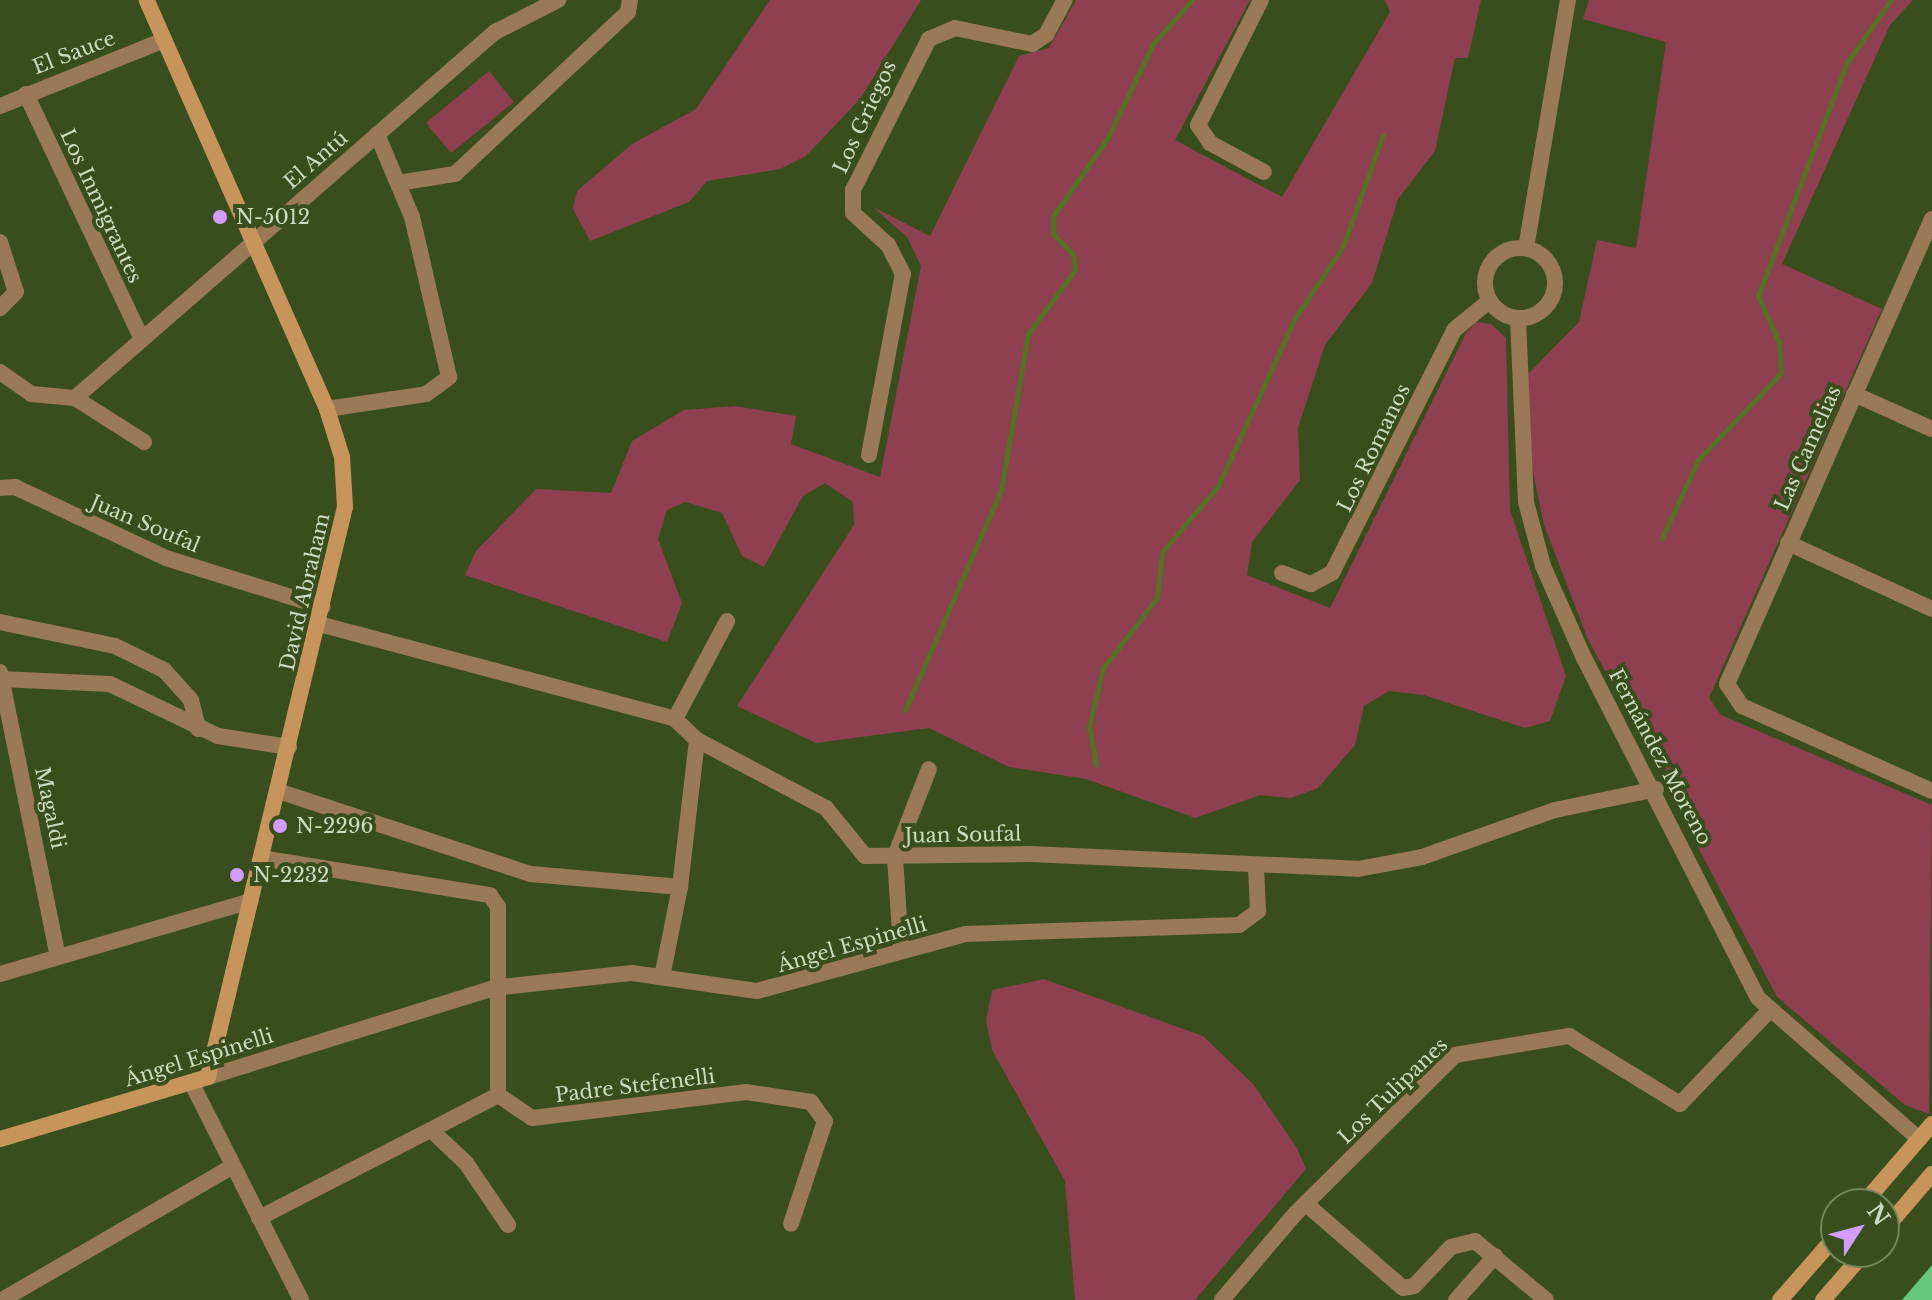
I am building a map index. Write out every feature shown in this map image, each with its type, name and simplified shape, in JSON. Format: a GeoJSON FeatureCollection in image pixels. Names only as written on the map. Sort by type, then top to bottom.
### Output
{"type":"FeatureCollection","features":[{"type":"Feature","properties":{"kind":"main road","name":"David Abraham"},"geometry":{"type":"LineString","coordinates":[[147,0],[327,409],[346,482],[321,616],[208,1077]]}},
{"type":"Feature","properties":{"kind":"main road","name":"Ángel Espinelli"},"geometry":{"type":"LineString","coordinates":[[0,1139],[208,1077]]}},
{"type":"Feature","properties":{"kind":"main road"},"geometry":{"type":"LineString","coordinates":[[1877,1188],[1932,1124]]}},
{"type":"Feature","properties":{"kind":"main road"},"geometry":{"type":"LineString","coordinates":[[1900,1211],[1932,1174]]}},
{"type":"Feature","properties":{"kind":"main road"},"geometry":{"type":"LineString","coordinates":[[1780,1300],[1820,1254]]}},
{"type":"Feature","properties":{"kind":"main road"},"geometry":{"type":"LineString","coordinates":[[1823,1300],[1851,1268]]}},
{"type":"Feature","properties":{"kind":"street"},"geometry":{"type":"LineString","coordinates":[[398,183],[455,174],[628,12],[630,0]]}},
{"type":"Feature","properties":{"kind":"street","name":"Los Griegos"},"geometry":{"type":"LineString","coordinates":[[869,455],[903,274],[888,245],[853,213],[853,190],[929,39],[955,28],[1032,44],[1046,35],[1065,0]]}},
{"type":"Feature","properties":{"kind":"street"},"geometry":{"type":"LineString","coordinates":[[1261,0],[1198,125],[1210,143],[1264,172]]}},
{"type":"Feature","properties":{"kind":"street"},"geometry":{"type":"LineString","coordinates":[[1526,248],[1568,0]]}},
{"type":"Feature","properties":{"kind":"street","name":"El Antú"},"geometry":{"type":"LineString","coordinates":[[75,398],[140,335],[495,32],[547,2]]}},
{"type":"Feature","properties":{"kind":"street","name":"El Sauce"},"geometry":{"type":"LineString","coordinates":[[0,106],[164,40]]}},
{"type":"Feature","properties":{"kind":"street","name":"Los Inmigrantes"},"geometry":{"type":"LineString","coordinates":[[26,94],[140,335]]}},
{"type":"Feature","properties":{"kind":"street"},"geometry":{"type":"LineString","coordinates":[[327,409],[426,394],[449,377],[398,183],[377,134]]}},
{"type":"Feature","properties":{"kind":"street","name":"Las Camelias"},"geometry":{"type":"LineString","coordinates":[[1932,219],[1927,245],[1854,394],[1729,675],[1729,694],[1932,791]]}},
{"type":"Feature","properties":{"kind":"street"},"geometry":{"type":"LineString","coordinates":[[0,242],[16,292],[0,308]]}},
{"type":"Feature","properties":{"kind":"street"},"geometry":{"type":"LineString","coordinates":[[1526,248],[1547,260],[1556,281],[1549,304],[1518,319],[1489,301],[1485,279],[1494,258],[1526,248]]}},
{"type":"Feature","properties":{"kind":"street","name":"Los Romanos"},"geometry":{"type":"LineString","coordinates":[[1282,573],[1311,584],[1332,573],[1454,330],[1489,301]]}},
{"type":"Feature","properties":{"kind":"street","name":"Fernández Moreno"},"geometry":{"type":"LineString","coordinates":[[1518,319],[1519,440],[1535,539],[1583,656],[1656,789],[1768,1012],[1919,1139]]}},
{"type":"Feature","properties":{"kind":"street"},"geometry":{"type":"LineString","coordinates":[[0,372],[31,394],[75,398],[144,442]]}},
{"type":"Feature","properties":{"kind":"street"},"geometry":{"type":"LineString","coordinates":[[1854,394],[1932,429]]}},
{"type":"Feature","properties":{"kind":"street","name":"Juan Soufal"},"geometry":{"type":"LineString","coordinates":[[0,488],[15,487],[166,558],[321,616],[675,719],[697,740],[826,808],[865,856],[1031,854],[1256,867],[1358,869],[1422,857],[1492,827],[1656,789]]}},
{"type":"Feature","properties":{"kind":"street"},"geometry":{"type":"LineString","coordinates":[[1788,543],[1932,609]]}},
{"type":"Feature","properties":{"kind":"street"},"geometry":{"type":"LineString","coordinates":[[675,719],[727,621]]}},
{"type":"Feature","properties":{"kind":"street"},"geometry":{"type":"LineString","coordinates":[[0,622],[115,646],[164,670],[191,700],[198,729]]}},
{"type":"Feature","properties":{"kind":"street"},"geometry":{"type":"LineString","coordinates":[[1,677],[110,684],[198,729],[289,747]]}},
{"type":"Feature","properties":{"kind":"street","name":"Magaldi"},"geometry":{"type":"LineString","coordinates":[[1,677],[57,952]]}},
{"type":"Feature","properties":{"kind":"street"},"geometry":{"type":"LineString","coordinates":[[662,977],[680,887],[697,740]]}},
{"type":"Feature","properties":{"kind":"street"},"geometry":{"type":"LineString","coordinates":[[901,950],[895,856],[929,769]]}},
{"type":"Feature","properties":{"kind":"street"},"geometry":{"type":"LineString","coordinates":[[278,791],[531,874],[680,887]]}},
{"type":"Feature","properties":{"kind":"street"},"geometry":{"type":"LineString","coordinates":[[259,1218],[498,1095],[493,988],[498,907],[490,895],[261,858]]}},
{"type":"Feature","properties":{"kind":"street","name":"Ángel Espinelli"},"geometry":{"type":"LineString","coordinates":[[208,1077],[493,988],[601,974],[662,977],[757,991],[901,950],[1008,929],[1239,925],[1258,911],[1256,867]]}},
{"type":"Feature","properties":{"kind":"street"},"geometry":{"type":"LineString","coordinates":[[0,974],[57,952],[251,901]]}},
{"type":"Feature","properties":{"kind":"street","name":"Los Tulipanes"},"geometry":{"type":"LineString","coordinates":[[1222,1300],[1306,1204],[1465,1049],[1569,1036],[1680,1104],[1768,1012]]}},
{"type":"Feature","properties":{"kind":"street"},"geometry":{"type":"LineString","coordinates":[[191,1082],[231,1167],[301,1300]]}},
{"type":"Feature","properties":{"kind":"street","name":"Padre Stefenelli"},"geometry":{"type":"LineString","coordinates":[[498,1095],[532,1118],[746,1092],[811,1102],[825,1121],[791,1224]]}},
{"type":"Feature","properties":{"kind":"street"},"geometry":{"type":"LineString","coordinates":[[431,1130],[466,1163],[508,1225]]}},
{"type":"Feature","properties":{"kind":"street"},"geometry":{"type":"LineString","coordinates":[[2,1300],[231,1167]]}},
{"type":"Feature","properties":{"kind":"street"},"geometry":{"type":"LineString","coordinates":[[1306,1204],[1403,1288],[1414,1286],[1459,1242],[1475,1241],[1546,1300]]}},
{"type":"Feature","properties":{"kind":"street"},"geometry":{"type":"LineString","coordinates":[[1456,1300],[1495,1256]]}},
{"type":"Feature","properties":{"kind":"shaded area"},"geometry":{"type":"Polygon","coordinates":[[[770,0],[921,0],[860,99],[806,156],[780,169],[707,181],[689,202],[590,241],[573,209],[577,191],[632,144],[696,109],[770,0]]]}},
{"type":"Feature","properties":{"kind":"shaded area"},"geometry":{"type":"Polygon","coordinates":[[[1076,0],[1250,0],[1175,140],[1282,197],[1390,12],[1385,0],[1481,0],[1468,58],[1455,58],[1435,151],[1398,199],[1372,283],[1325,345],[1298,428],[1300,480],[1252,542],[1247,575],[1330,608],[1466,333],[1476,322],[1491,324],[1506,338],[1510,510],[1566,676],[1550,721],[1525,728],[1424,695],[1389,691],[1364,706],[1355,745],[1318,788],[1291,798],[1260,795],[1195,818],[1086,779],[1009,767],[929,728],[816,743],[737,706],[854,525],[853,502],[825,483],[803,496],[764,567],[742,556],[722,513],[686,502],[667,510],[658,539],[682,603],[667,642],[465,575],[476,551],[536,489],[611,493],[632,441],[684,410],[735,406],[796,416],[791,444],[880,477],[921,266],[907,237],[873,207],[930,236],[1019,56],[1049,48],[1076,0]]]}},
{"type":"Feature","properties":{"kind":"shaded area"},"geometry":{"type":"Polygon","coordinates":[[[1589,0],[1913,0],[1890,25],[1782,264],[1882,309],[1709,698],[1721,715],[1932,805],[1929,1114],[1905,1105],[1777,997],[1587,637],[1544,525],[1532,467],[1528,374],[1579,322],[1597,240],[1636,248],[1666,42],[1583,19],[1589,0]]]}},
{"type":"Feature","properties":{"kind":"shaded area"},"geometry":{"type":"Polygon","coordinates":[[[489,71],[514,102],[451,153],[426,123],[489,71]]]}},
{"type":"Feature","properties":{"kind":"shaded area"},"geometry":{"type":"Polygon","coordinates":[[[1044,979],[1203,1036],[1253,1084],[1297,1148],[1306,1169],[1195,1300],[1075,1300],[1065,1181],[992,1050],[986,1021],[992,990],[1044,979]]]}},
{"type":"Feature","properties":{"kind":"building"},"geometry":{"type":"Polygon","coordinates":[[[1932,1265],[1932,1300],[1902,1300],[1932,1265]]]}},
{"type":"Feature","properties":{"kind":"waterway"},"geometry":{"type":"LineString","coordinates":[[905,710],[1001,490],[1028,334],[1075,270],[1073,254],[1053,234],[1053,216],[1107,139],[1153,44],[1192,0]]}},
{"type":"Feature","properties":{"kind":"waterway"},"geometry":{"type":"LineString","coordinates":[[1662,538],[1698,460],[1781,373],[1779,342],[1758,296],[1846,64],[1891,0]]}},
{"type":"Feature","properties":{"kind":"waterway"},"geometry":{"type":"LineString","coordinates":[[1096,765],[1089,727],[1103,668],[1157,598],[1162,552],[1218,486],[1295,318],[1343,246],[1383,135]]}},
{"type":"Feature","properties":{"kind":"place","name":"N-5012"},"geometry":{"type":"Point","coordinates":[220,217]}},
{"type":"Feature","properties":{"kind":"place","name":"N-2296"},"geometry":{"type":"Point","coordinates":[280,826]}},
{"type":"Feature","properties":{"kind":"place","name":"N-2232"},"geometry":{"type":"Point","coordinates":[237,875]}}]}
